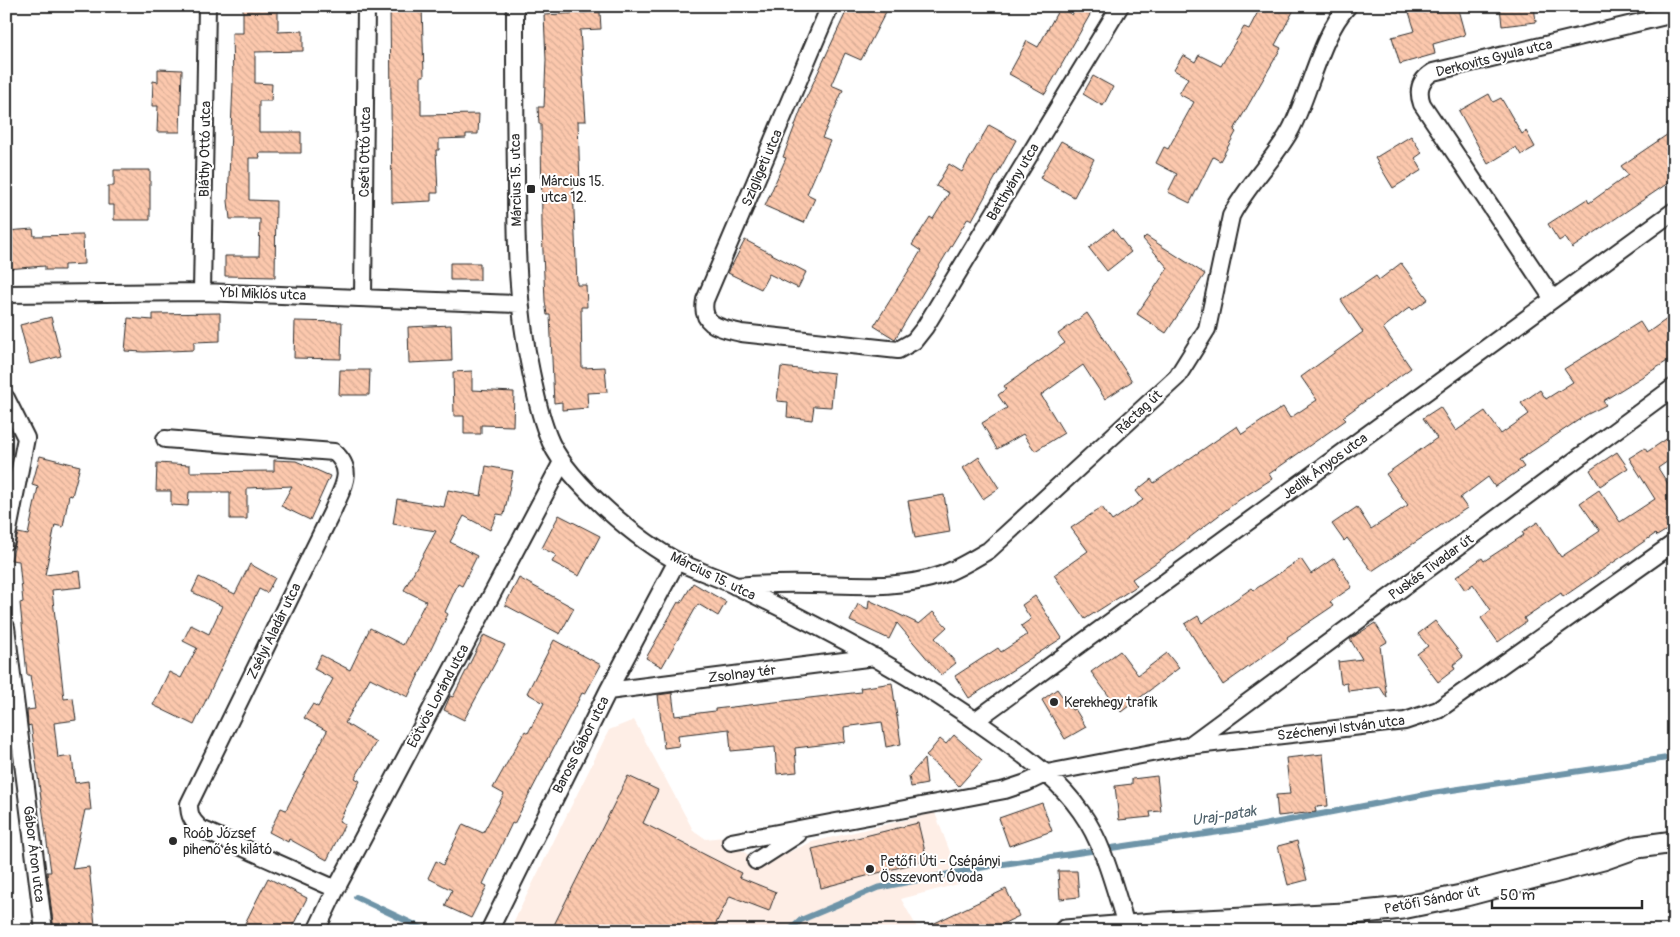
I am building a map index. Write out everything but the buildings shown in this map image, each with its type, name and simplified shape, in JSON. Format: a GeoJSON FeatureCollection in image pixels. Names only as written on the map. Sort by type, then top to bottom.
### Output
{"type":"FeatureCollection","features":[{"type":"Feature","properties":{"kind":"street","name":"Bláthy Ottó utca"},"geometry":{"type":"LineString","coordinates":[[202,292],[208,6]]}},
{"type":"Feature","properties":{"kind":"street","name":"Cséti Ottó utca"},"geometry":{"type":"LineString","coordinates":[[363,298],[366,6]]}},
{"type":"Feature","properties":{"kind":"street","name":"Március 15. utca"},"geometry":{"type":"LineString","coordinates":[[515,6],[516,225],[519,304],[538,404],[549,439],[562,462],[617,517],[677,561],[734,586],[875,657],[976,720],[1047,773],[1080,809],[1095,836],[1113,881],[1126,925]]}},
{"type":"Feature","properties":{"kind":"street","name":"Szigligeti utca"},"geometry":{"type":"LineString","coordinates":[[830,6],[703,310],[707,320],[716,326],[741,334],[898,350]]}},
{"type":"Feature","properties":{"kind":"street","name":"Batthyány utca"},"geometry":{"type":"LineString","coordinates":[[898,350],[914,341],[925,327],[1120,6]]}},
{"type":"Feature","properties":{"kind":"street","name":"Ráctag út"},"geometry":{"type":"LineString","coordinates":[[734,586],[775,583],[885,586],[911,583],[941,575],[964,565],[989,550],[1177,378],[1207,329],[1232,216],[1240,199],[1269,163],[1290,130],[1333,30],[1348,6]]}},
{"type":"Feature","properties":{"kind":"street","name":"Derkovits Gyula utca"},"geometry":{"type":"LineString","coordinates":[[1553,299],[1422,104],[1419,89],[1426,76],[1433,72],[1674,14]]}},
{"type":"Feature","properties":{"kind":"street","name":"Jedlik Ányos utca"},"geometry":{"type":"LineString","coordinates":[[976,720],[1674,211]]}},
{"type":"Feature","properties":{"kind":"street","name":"Ybl Miklós utca"},"geometry":{"type":"LineString","coordinates":[[6,294],[202,292],[519,304]]}},
{"type":"Feature","properties":{"kind":"street","name":"Puskás Tivadar út"},"geometry":{"type":"LineString","coordinates":[[1188,746],[1674,387]]}},
{"type":"Feature","properties":{"kind":"street"},"geometry":{"type":"LineString","coordinates":[[6,398],[26,438],[6,542]]}},
{"type":"Feature","properties":{"kind":"street","name":"Zsélyi Aladár utca"},"geometry":{"type":"LineString","coordinates":[[164,439],[334,452],[344,460],[346,471],[344,482],[333,510],[189,804],[189,814],[193,822],[201,829],[336,889]]}},
{"type":"Feature","properties":{"kind":"street","name":"Eötvös Loránd utca"},"geometry":{"type":"LineString","coordinates":[[316,931],[336,889],[562,462]]}},
{"type":"Feature","properties":{"kind":"street","name":"Széchenyi István utca"},"geometry":{"type":"LineString","coordinates":[[731,842],[1005,790],[1047,773],[1188,746],[1405,721],[1438,710],[1674,543]]}},
{"type":"Feature","properties":{"kind":"street","name":"Baross Gábor utca"},"geometry":{"type":"LineString","coordinates":[[489,931],[608,691],[677,561]]}},
{"type":"Feature","properties":{"kind":"street","name":"Gábor Áron utca"},"geometry":{"type":"LineString","coordinates":[[6,627],[44,931]]}},
{"type":"Feature","properties":{"kind":"street","name":"Zsolnay tér"},"geometry":{"type":"LineString","coordinates":[[608,691],[875,657]]}},
{"type":"Feature","properties":{"kind":"street"},"geometry":{"type":"LineString","coordinates":[[756,861],[807,828]]}},
{"type":"Feature","properties":{"kind":"street","name":"Petőfi Sándor út"},"geometry":{"type":"LineString","coordinates":[[1065,931],[1126,925],[1344,914],[1402,908],[1466,896],[1603,859],[1637,846],[1674,842]]}},
{"type":"Feature","properties":{"kind":"shaded area"},"geometry":{"type":"Polygon","coordinates":[[[634,720],[693,830],[706,839],[723,837],[757,861],[780,856],[812,842],[935,813],[962,883],[901,899],[919,931],[509,931],[609,730],[634,720]]]}},
{"type":"Feature","properties":{"kind":"waterway","name":"Uraj-patak"},"geometry":{"type":"LineString","coordinates":[[789,931],[801,920],[877,888],[990,866],[1253,827],[1432,793],[1674,757]]}},
{"type":"Feature","properties":{"kind":"waterway"},"geometry":{"type":"LineString","coordinates":[[356,897],[428,931]]}},
{"type":"Feature","properties":{"kind":"place","name":"Március 15. utca 12."},"geometry":{"type":"Point","coordinates":[531,189]}},
{"type":"Feature","properties":{"kind":"place","name":"Kerekhegy trafik"},"geometry":{"type":"Point","coordinates":[1054,702]}},
{"type":"Feature","properties":{"kind":"place","name":"Roób József pihenő és kilátó"},"geometry":{"type":"Point","coordinates":[173,841]}},
{"type":"Feature","properties":{"kind":"place","name":"Petőfi Úti - Csépányi Összevont Óvoda"},"geometry":{"type":"Point","coordinates":[870,869]}}]}
